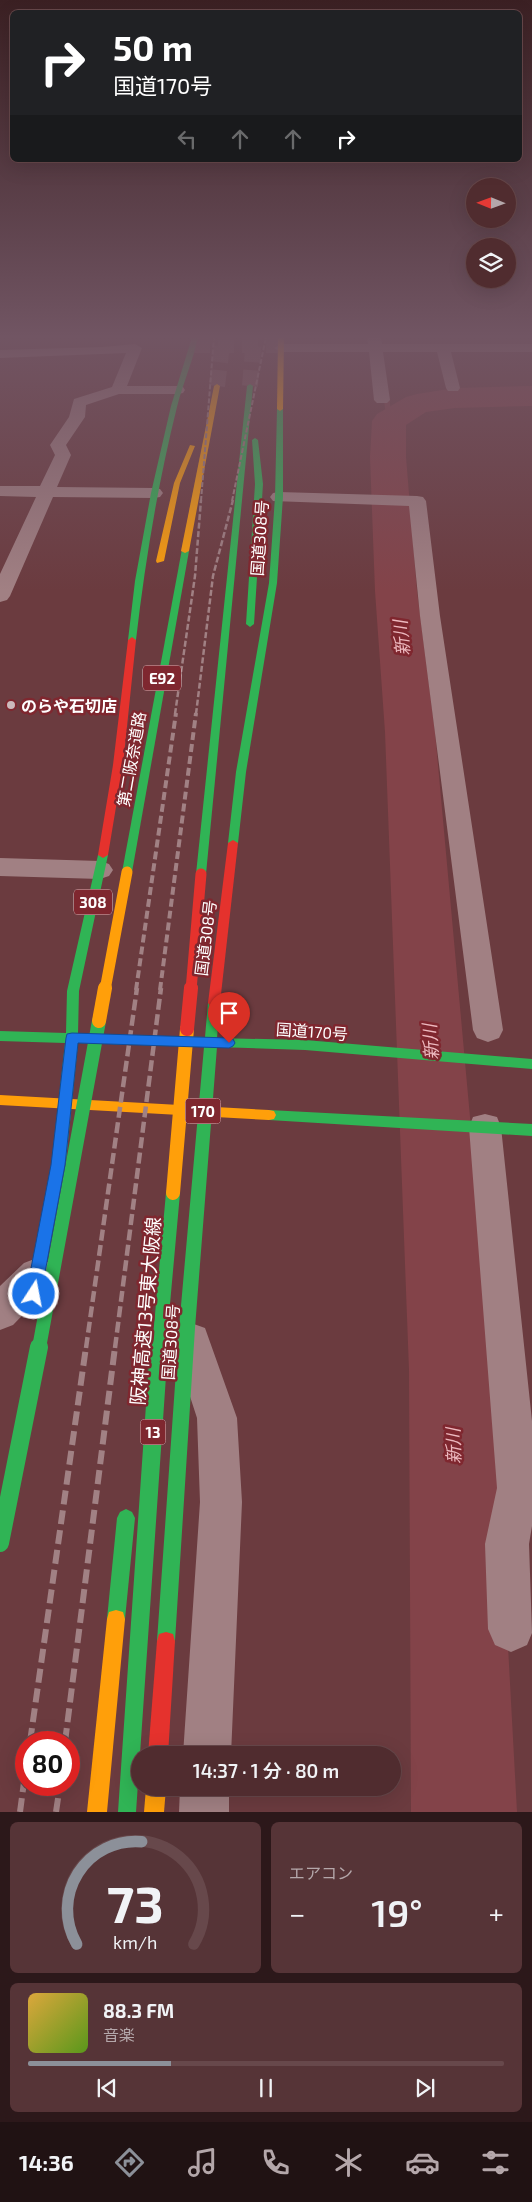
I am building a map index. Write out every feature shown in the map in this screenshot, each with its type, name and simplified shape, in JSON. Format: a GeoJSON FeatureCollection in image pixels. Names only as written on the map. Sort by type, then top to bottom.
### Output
{"type":"FeatureCollection","features":[{"type":"Feature","properties":{"kind":"highway","name":"308"},"geometry":{"type":"LineString","coordinates":[[57,1174],[72,1038],[73,990],[100,870],[118,765],[138,581],[154,493],[171,422]]}},
{"type":"Feature","properties":{"kind":"highway","name":"第二阪奈道路"},"geometry":{"type":"LineString","coordinates":[[158,571],[177,483],[202,422]]}},
{"type":"Feature","properties":{"kind":"highway","name":"第二阪奈道路"},"geometry":{"type":"LineString","coordinates":[[0,1543],[39,1348],[210,422]]}},
{"type":"Feature","properties":{"kind":"highway","name":"阪神高速13号東大阪線"},"geometry":{"type":"LineString","coordinates":[[127,1812],[158,1358],[238,484],[246,422]]}},
{"type":"Feature","properties":{"kind":"highway","name":"阪神高速13号東大阪線"},"geometry":{"type":"LineString","coordinates":[[250,633],[259,484],[253,422]]}},
{"type":"Feature","properties":{"kind":"highway","name":"国道308号"},"geometry":{"type":"LineString","coordinates":[[159,1746],[187,1328],[210,1042],[241,772],[273,583],[279,497],[280,422]]}},
{"type":"Feature","properties":{"kind":"highway"},"geometry":{"type":"LineString","coordinates":[[118,765],[144,639]]}},
{"type":"Feature","properties":{"kind":"highway"},"geometry":{"type":"LineString","coordinates":[[241,772],[248,663]]}},
{"type":"Feature","properties":{"kind":"highway","name":"国道170号"},"geometry":{"type":"LineString","coordinates":[[0,1036],[305,1045],[532,1064]]}},
{"type":"Feature","properties":{"kind":"highway","name":"170"},"geometry":{"type":"LineString","coordinates":[[0,1100],[532,1130]]}},
{"type":"Feature","properties":{"kind":"highway"},"geometry":{"type":"LineString","coordinates":[[166,1160],[204,1111]]}},
{"type":"Feature","properties":{"kind":"highway"},"geometry":{"type":"LineString","coordinates":[[98,1812],[128,1504]]}},
{"type":"Feature","properties":{"kind":"highway"},"geometry":{"type":"LineString","coordinates":[[154,1812],[155,1796]]}},
{"type":"Feature","properties":{"kind":"street"},"geometry":{"type":"LineString","coordinates":[[0,596],[64,455],[58,445],[73,422]]}},
{"type":"Feature","properties":{"kind":"street"},"geometry":{"type":"LineString","coordinates":[[0,491],[154,493]]}},
{"type":"Feature","properties":{"kind":"street"},"geometry":{"type":"LineString","coordinates":[[279,497],[417,501],[430,616],[488,1030]]}},
{"type":"Feature","properties":{"kind":"street"},"geometry":{"type":"LineString","coordinates":[[0,867],[100,870]]}},
{"type":"Feature","properties":{"kind":"street"},"geometry":{"type":"LineString","coordinates":[[473,1126],[518,1488],[507,1544],[511,1629]]}},
{"type":"Feature","properties":{"kind":"street"},"geometry":{"type":"LineString","coordinates":[[0,1313],[2,1309],[37,1278]]}},
{"type":"Feature","properties":{"kind":"street"},"geometry":{"type":"LineString","coordinates":[[187,1328],[217,1418],[220,1492],[207,1746]]}},
{"type":"Feature","properties":{"kind":"street"},"geometry":{"type":"LineString","coordinates":[[204,1812],[205,1796]]}},
{"type":"Feature","properties":{"kind":"waterway","name":"新川"},"geometry":{"type":"LineString","coordinates":[[389,422],[388,457],[396,591],[410,732],[451,1370],[464,1812]]}},
{"type":"Feature","properties":{"kind":"railway"},"geometry":{"type":"LineString","coordinates":[[201,501],[207,422]]}},
{"type":"Feature","properties":{"kind":"railway"},"geometry":{"type":"LineString","coordinates":[[232,501],[248,422]]}},
{"type":"Feature","properties":{"kind":"railway"},"geometry":{"type":"LineString","coordinates":[[175,714],[195,576],[201,500]]}},
{"type":"Feature","properties":{"kind":"railway"},"geometry":{"type":"LineString","coordinates":[[196,714],[213,576],[233,500]]}},
{"type":"Feature","properties":{"kind":"railway"},"geometry":{"type":"LineString","coordinates":[[136,990],[176,713]]}},
{"type":"Feature","properties":{"kind":"railway"},"geometry":{"type":"LineString","coordinates":[[160,990],[196,713]]}},
{"type":"Feature","properties":{"kind":"railway"},"geometry":{"type":"LineString","coordinates":[[86,1348],[137,988]]}},
{"type":"Feature","properties":{"kind":"railway"},"geometry":{"type":"LineString","coordinates":[[115,1348],[161,988]]}},
{"type":"Feature","properties":{"kind":"railway"},"geometry":{"type":"LineString","coordinates":[[32,1731],[86,1347]]}},
{"type":"Feature","properties":{"kind":"railway"},"geometry":{"type":"LineString","coordinates":[[66,1731],[115,1347]]}},
{"type":"Feature","properties":{"kind":"railway"},"geometry":{"type":"LineString","coordinates":[[20,1812],[22,1796]]}},
{"type":"Feature","properties":{"kind":"railway"},"geometry":{"type":"LineString","coordinates":[[56,1812],[58,1796]]}},
{"type":"Feature","properties":{"kind":"traffic: fast"},"geometry":{"type":"LineString","coordinates":[[132,640],[144,552],[171,422]]}},
{"type":"Feature","properties":{"kind":"traffic: fast"},"geometry":{"type":"LineString","coordinates":[[201,874],[246,422]]}},
{"type":"Feature","properties":{"kind":"traffic: fast"},"geometry":{"type":"LineString","coordinates":[[233,843],[241,772],[273,583],[279,497],[280,422]]}},
{"type":"Feature","properties":{"kind":"traffic: fast"},"geometry":{"type":"LineString","coordinates":[[250,624],[259,484],[255,440]]}},
{"type":"Feature","properties":{"kind":"traffic: fast"},"geometry":{"type":"LineString","coordinates":[[127,872],[185,551]]}},
{"type":"Feature","properties":{"kind":"traffic: fast"},"geometry":{"type":"LineString","coordinates":[[59,1161],[72,1038],[73,991],[103,855]]}},
{"type":"Feature","properties":{"kind":"traffic: fast"},"geometry":{"type":"LineString","coordinates":[[166,1641],[187,1328],[214,1003]]}},
{"type":"Feature","properties":{"kind":"traffic: fast"},"geometry":{"type":"LineString","coordinates":[[0,1543],[39,1348],[99,1021]]}},
{"type":"Feature","properties":{"kind":"traffic: fast"},"geometry":{"type":"LineString","coordinates":[[0,1036],[305,1045],[532,1064]]}},
{"type":"Feature","properties":{"kind":"traffic: fast"},"geometry":{"type":"LineString","coordinates":[[269,1115],[532,1130]]}},
{"type":"Feature","properties":{"kind":"traffic: fast"},"geometry":{"type":"LineString","coordinates":[[127,1812],[158,1358],[173,1193]]}},
{"type":"Feature","properties":{"kind":"traffic: fast"},"geometry":{"type":"LineString","coordinates":[[116,1619],[126,1518]]}},
{"type":"Feature","properties":{"kind":"traffic: slow"},"geometry":{"type":"LineString","coordinates":[[185,551],[210,422]]}},
{"type":"Feature","properties":{"kind":"traffic: slow"},"geometry":{"type":"LineString","coordinates":[[160,561],[177,483],[192,446]]}},
{"type":"Feature","properties":{"kind":"traffic: slow"},"geometry":{"type":"LineString","coordinates":[[99,1021],[127,872]]}},
{"type":"Feature","properties":{"kind":"traffic: slow"},"geometry":{"type":"LineString","coordinates":[[173,1193],[187,1029]]}},
{"type":"Feature","properties":{"kind":"traffic: slow"},"geometry":{"type":"LineString","coordinates":[[0,1100],[269,1115]]}},
{"type":"Feature","properties":{"kind":"traffic: slow"},"geometry":{"type":"LineString","coordinates":[[97,1812],[116,1619]]}},
{"type":"Feature","properties":{"kind":"traffic: slow"},"geometry":{"type":"LineString","coordinates":[[154,1812],[155,1796]]}},
{"type":"Feature","properties":{"kind":"traffic: jam"},"geometry":{"type":"LineString","coordinates":[[103,855],[118,765],[132,640]]}},
{"type":"Feature","properties":{"kind":"traffic: jam"},"geometry":{"type":"LineString","coordinates":[[214,1003],[233,843]]}},
{"type":"Feature","properties":{"kind":"traffic: jam"},"geometry":{"type":"LineString","coordinates":[[187,1029],[201,874]]}},
{"type":"Feature","properties":{"kind":"traffic: jam"},"geometry":{"type":"LineString","coordinates":[[159,1746],[166,1641]]}},
{"type":"Feature","properties":{"kind":"place","name":"のらや石切店"},"geometry":{"type":"Point","coordinates":[11,705]}},
{"type":"Feature","properties":{"kind":"route"},"geometry":{"type":"LineString","coordinates":[[34,1294],[58,1165],[72,1038],[229,1043]]}}]}
